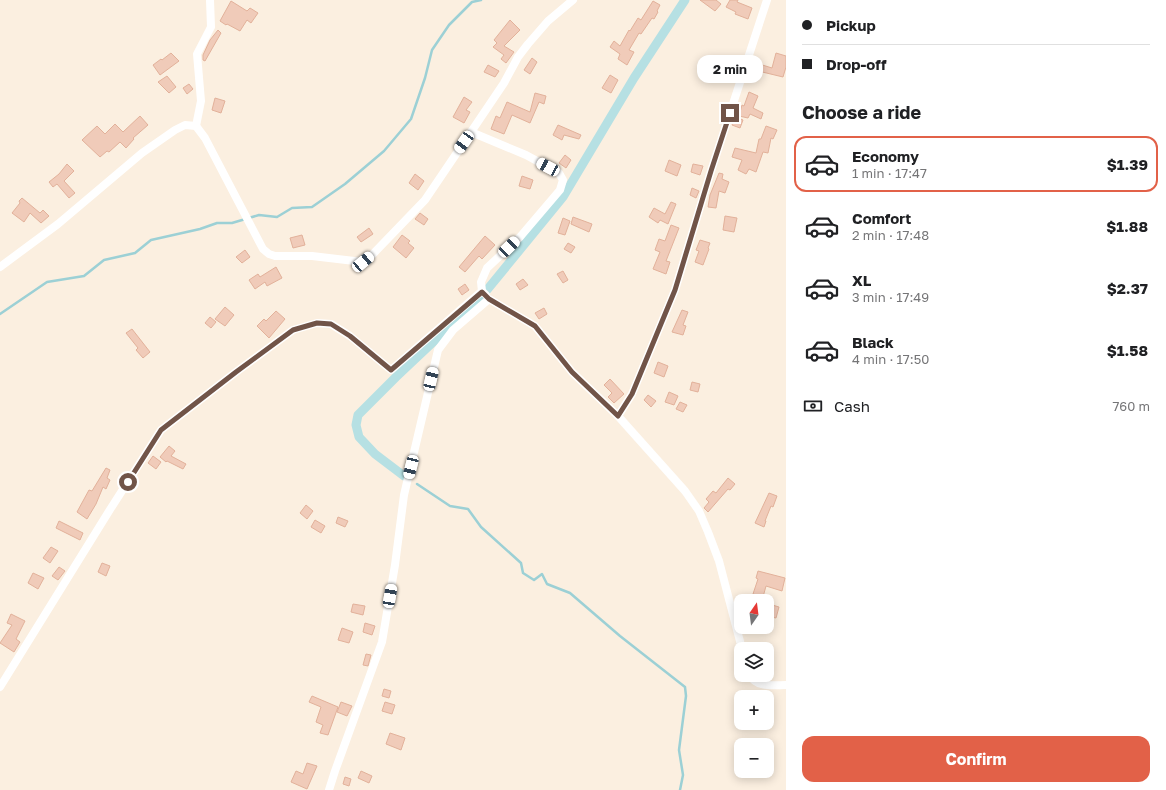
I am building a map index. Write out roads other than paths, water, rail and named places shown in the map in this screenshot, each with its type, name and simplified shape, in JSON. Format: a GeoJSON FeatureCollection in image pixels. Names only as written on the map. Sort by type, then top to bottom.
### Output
{"type":"FeatureCollection","features":[{"type":"Feature","properties":{"kind":"street"},"geometry":{"type":"LineString","coordinates":[[196,126],[201,101],[197,54],[211,27],[210,0]]}},
{"type":"Feature","properties":{"kind":"street"},"geometry":{"type":"LineString","coordinates":[[0,266],[58,224],[142,153],[175,130],[185,125],[196,126],[205,138],[243,214],[263,249],[269,254],[275,256],[312,256],[363,262],[372,255],[425,200],[504,83],[518,57],[548,21],[573,0]]}},
{"type":"Feature","properties":{"kind":"street"},"geometry":{"type":"LineString","coordinates":[[618,416],[632,394],[675,290],[711,171],[767,0]]}},
{"type":"Feature","properties":{"kind":"street"},"geometry":{"type":"LineString","coordinates":[[471,132],[526,155],[559,173],[563,180],[560,190],[520,237],[487,268],[481,282],[482,292],[489,299],[535,326],[572,372],[618,416],[685,491],[699,511],[708,532],[718,561],[740,642]]}},
{"type":"Feature","properties":{"kind":"street"},"geometry":{"type":"LineString","coordinates":[[0,687],[161,430],[293,330],[317,323],[331,324],[350,336],[391,370],[482,292]]}},
{"type":"Feature","properties":{"kind":"street"},"geometry":{"type":"LineString","coordinates":[[330,790],[335,771],[382,642],[395,565],[404,495],[438,350],[453,330],[489,299]]}},
{"type":"Feature","properties":{"kind":"street"},"geometry":{"type":"LineString","coordinates":[[757,682],[767,685],[786,685]]}},
{"type":"Feature","properties":{"kind":"waterway"},"geometry":{"type":"LineString","coordinates":[[0,314],[47,282],[84,276],[104,260],[135,253],[151,240],[200,229],[217,223],[232,223],[259,215],[277,217],[292,208],[312,207],[345,184],[384,151],[411,119],[425,78],[432,50],[449,25],[472,2],[481,0]]}},
{"type":"Feature","properties":{"kind":"waterway"},"geometry":{"type":"LineString","coordinates":[[404,476],[375,454],[359,437],[356,425],[358,415],[482,296],[563,197],[634,78],[685,0]]}},
{"type":"Feature","properties":{"kind":"waterway"},"geometry":{"type":"LineString","coordinates":[[417,484],[450,506],[468,509],[481,527],[521,563],[523,573],[534,580],[542,574],[547,584],[570,593],[620,636],[685,687],[686,696],[679,750],[683,775],[680,790]]}}]}
